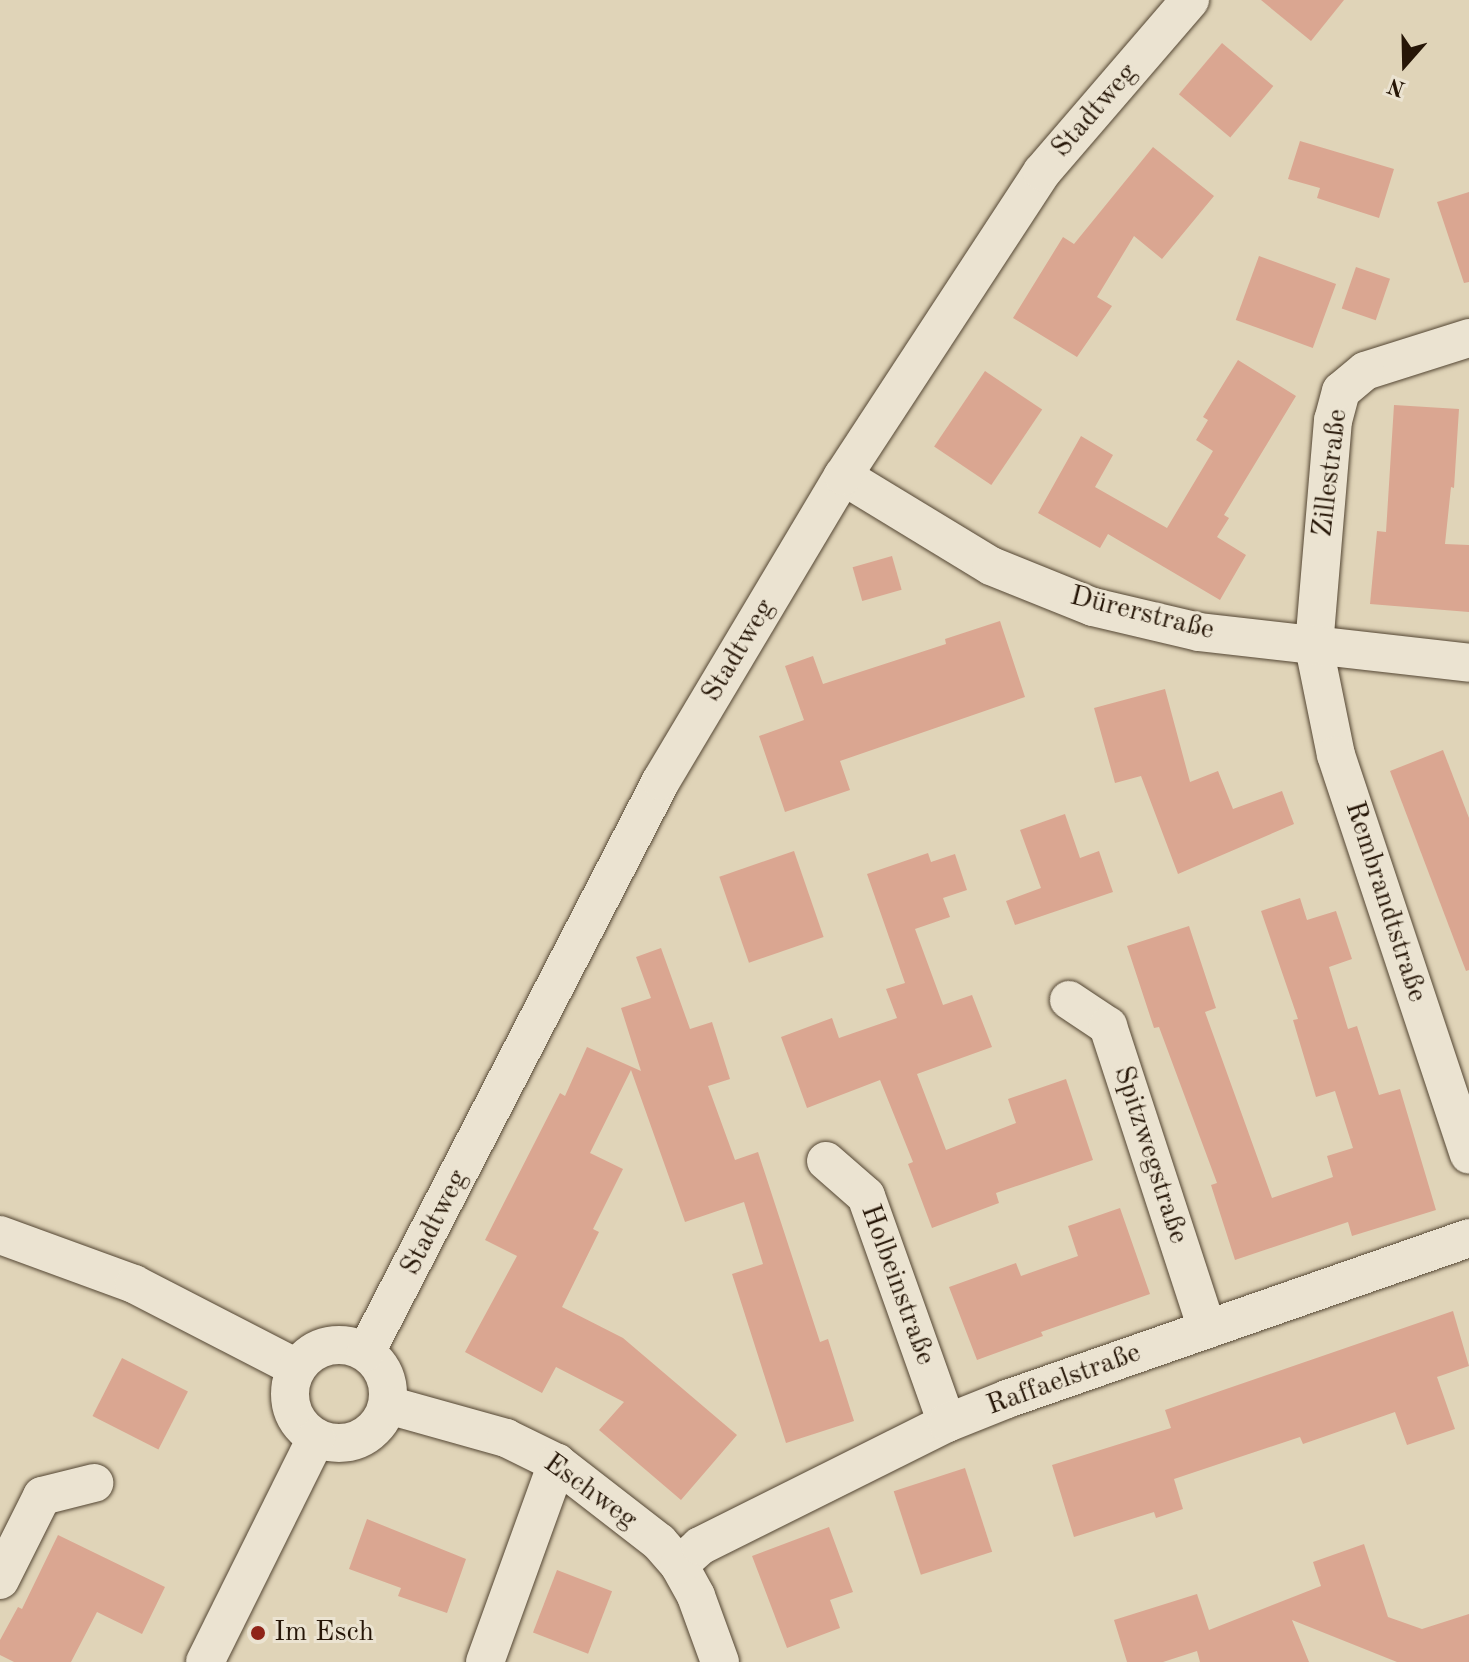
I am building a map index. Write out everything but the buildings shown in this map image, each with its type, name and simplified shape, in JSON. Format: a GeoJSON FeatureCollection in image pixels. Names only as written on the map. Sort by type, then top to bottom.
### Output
{"type":"FeatureCollection","features":[{"type":"Feature","properties":{"kind":"street","name":"Stadtweg"},"geometry":{"type":"LineString","coordinates":[[366,1352],[661,781],[843,476],[1042,172],[1190,0]]}},
{"type":"Feature","properties":{"kind":"street","name":"Zillestraße"},"geometry":{"type":"LineString","coordinates":[[1314,647],[1333,420],[1341,391],[1365,371],[1469,338]]}},
{"type":"Feature","properties":{"kind":"street","name":"Dürerstraße"},"geometry":{"type":"LineString","coordinates":[[843,476],[991,566],[1093,607],[1199,632],[1469,663]]}},
{"type":"Feature","properties":{"kind":"street","name":"Rembrandtstraße"},"geometry":{"type":"LineString","coordinates":[[1314,647],[1336,755],[1469,1154]]}},
{"type":"Feature","properties":{"kind":"street","name":"Spitzwegstraße"},"geometry":{"type":"LineString","coordinates":[[1069,1000],[1108,1026],[1207,1329]]}},
{"type":"Feature","properties":{"kind":"street","name":"Holbeinstraße"},"geometry":{"type":"LineString","coordinates":[[826,1161],[866,1196],[947,1423]]}},
{"type":"Feature","properties":{"kind":"street"},"geometry":{"type":"LineString","coordinates":[[0,1235],[134,1284],[297,1368]]}},
{"type":"Feature","properties":{"kind":"street","name":"Raffaelstraße"},"geometry":{"type":"LineString","coordinates":[[679,1565],[700,1546],[947,1423],[1469,1238]]}},
{"type":"Feature","properties":{"kind":"street"},"geometry":{"type":"LineString","coordinates":[[352,1346],[366,1352],[386,1375],[388,1405],[373,1431],[360,1439],[330,1443],[316,1438],[294,1414],[290,1391],[297,1368],[321,1347],[352,1346]]}},
{"type":"Feature","properties":{"kind":"street","name":"Eschweg"},"geometry":{"type":"LineString","coordinates":[[388,1405],[506,1438],[557,1463],[659,1542],[679,1565],[696,1596],[720,1662]]}},
{"type":"Feature","properties":{"kind":"street"},"geometry":{"type":"LineString","coordinates":[[205,1662],[316,1438]]}},
{"type":"Feature","properties":{"kind":"street"},"geometry":{"type":"LineString","coordinates":[[485,1662],[557,1463]]}},
{"type":"Feature","properties":{"kind":"street"},"geometry":{"type":"LineString","coordinates":[[0,1580],[42,1496],[94,1483]]}},
{"type":"Feature","properties":{"kind":"place","name":"Im Esch"},"geometry":{"type":"Point","coordinates":[258,1633]}}]}
